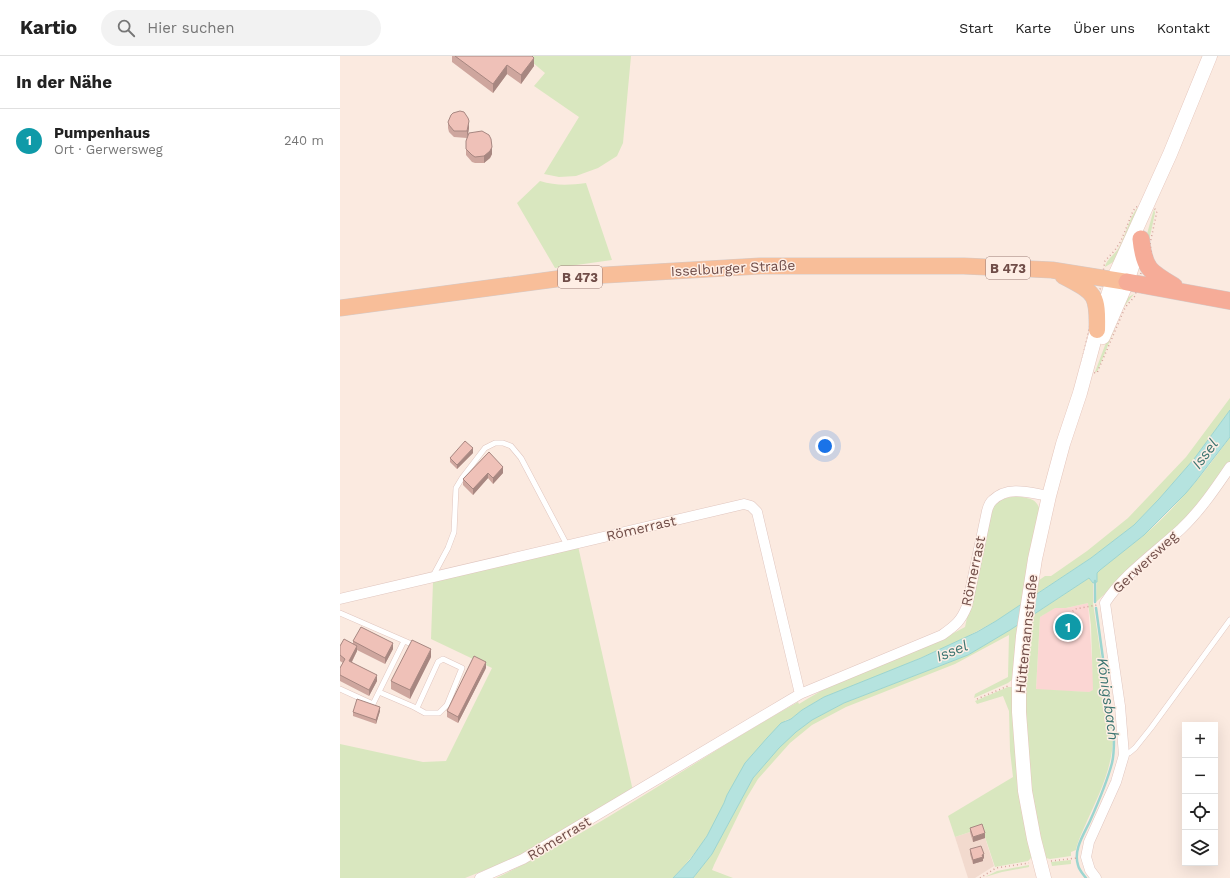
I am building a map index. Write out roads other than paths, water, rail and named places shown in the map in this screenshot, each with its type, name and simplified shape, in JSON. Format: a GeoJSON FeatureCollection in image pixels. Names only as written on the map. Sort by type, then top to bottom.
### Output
{"type":"FeatureCollection","features":[{"type":"Feature","properties":{"kind":"highway","name":"B 473"},"geometry":{"type":"LineString","coordinates":[[1141,240],[1143,257],[1147,265],[1156,275],[1185,293]]}},
{"type":"Feature","properties":{"kind":"highway","name":"B 473"},"geometry":{"type":"LineString","coordinates":[[1120,281],[1230,302]]}},
{"type":"Feature","properties":{"kind":"main road"},"geometry":{"type":"LineString","coordinates":[[1120,281],[1210,56]]}},
{"type":"Feature","properties":{"kind":"main road"},"geometry":{"type":"LineString","coordinates":[[1120,281],[1141,240],[1170,154]]}},
{"type":"Feature","properties":{"kind":"main road","name":"Isselburger Straße"},"geometry":{"type":"LineString","coordinates":[[340,308],[571,277],[760,266],[964,266],[1052,270],[1120,281]]}},
{"type":"Feature","properties":{"kind":"main road","name":"B 473"},"geometry":{"type":"LineString","coordinates":[[1052,270],[1082,286],[1093,296],[1097,305],[1097,330]]}},
{"type":"Feature","properties":{"kind":"main road","name":"Hüttemannstraße"},"geometry":{"type":"LineString","coordinates":[[1080,393],[1097,330],[1120,281]]}},
{"type":"Feature","properties":{"kind":"main road","name":"Hüttemannstraße"},"geometry":{"type":"LineString","coordinates":[[1044,878],[1025,791],[1021,751],[1019,681],[1023,636],[1030,589],[1049,496],[1063,444],[1120,281]]}},
{"type":"Feature","properties":{"kind":"street","name":"Gerwersweg"},"geometry":{"type":"LineString","coordinates":[[1096,878],[1090,870],[1086,857],[1090,842],[1116,782],[1124,755],[1120,706],[1105,603],[1112,592],[1125,578],[1182,528],[1211,495],[1230,467]]}},
{"type":"Feature","properties":{"kind":"street","name":"Römerrast"},"geometry":{"type":"LineString","coordinates":[[480,878],[523,859],[800,694],[942,635],[956,626],[962,617],[966,606],[986,511],[992,500],[1004,493],[1021,491],[1049,496]]}},
{"type":"Feature","properties":{"kind":"street","name":"Römerrast"},"geometry":{"type":"LineString","coordinates":[[340,599],[744,504],[751,506],[757,512],[800,694]]}},
{"type":"Feature","properties":{"kind":"lane"},"geometry":{"type":"LineString","coordinates":[[433,576],[448,548],[454,532],[456,488],[485,448],[495,443],[503,443],[511,446],[521,458],[567,545]]}},
{"type":"Feature","properties":{"kind":"lane"},"geometry":{"type":"LineString","coordinates":[[340,613],[422,649]]}},
{"type":"Feature","properties":{"kind":"lane"},"geometry":{"type":"LineString","coordinates":[[1124,755],[1135,748],[1147,733],[1230,620]]}},
{"type":"Feature","properties":{"kind":"lane"},"geometry":{"type":"LineString","coordinates":[[340,689],[374,704],[404,641]]}},
{"type":"Feature","properties":{"kind":"lane"},"geometry":{"type":"LineString","coordinates":[[379,692],[417,708],[425,713],[439,713],[447,704],[462,668],[443,659],[438,662],[417,708]]}},
{"type":"Feature","properties":{"kind":"water","name":"Issel"},"geometry":{"type":"Polygon","coordinates":[[[1230,410],[1230,437],[1196,481],[1144,535],[1097,573],[1097,582],[1093,583],[1089,578],[1010,630],[968,655],[844,703],[812,720],[796,732],[779,748],[753,778],[712,854],[693,878],[673,878],[690,860],[707,836],[745,763],[781,723],[791,719],[802,710],[824,697],[921,658],[977,632],[1091,558],[1134,525],[1159,499],[1194,459],[1230,410]]]}},
{"type":"Feature","properties":{"kind":"waterway","name":"Königsbach"},"geometry":{"type":"LineString","coordinates":[[1095,581],[1095,602]]}},
{"type":"Feature","properties":{"kind":"waterway","name":"Königsbach"},"geometry":{"type":"LineString","coordinates":[[1086,878],[1078,865],[1078,848],[1105,785],[1112,763],[1114,747],[1096,608]]}},
{"type":"Feature","properties":{"kind":"place","name":"Pumpenhaus"},"geometry":{"type":"Point","coordinates":[1068,627]}}]}
